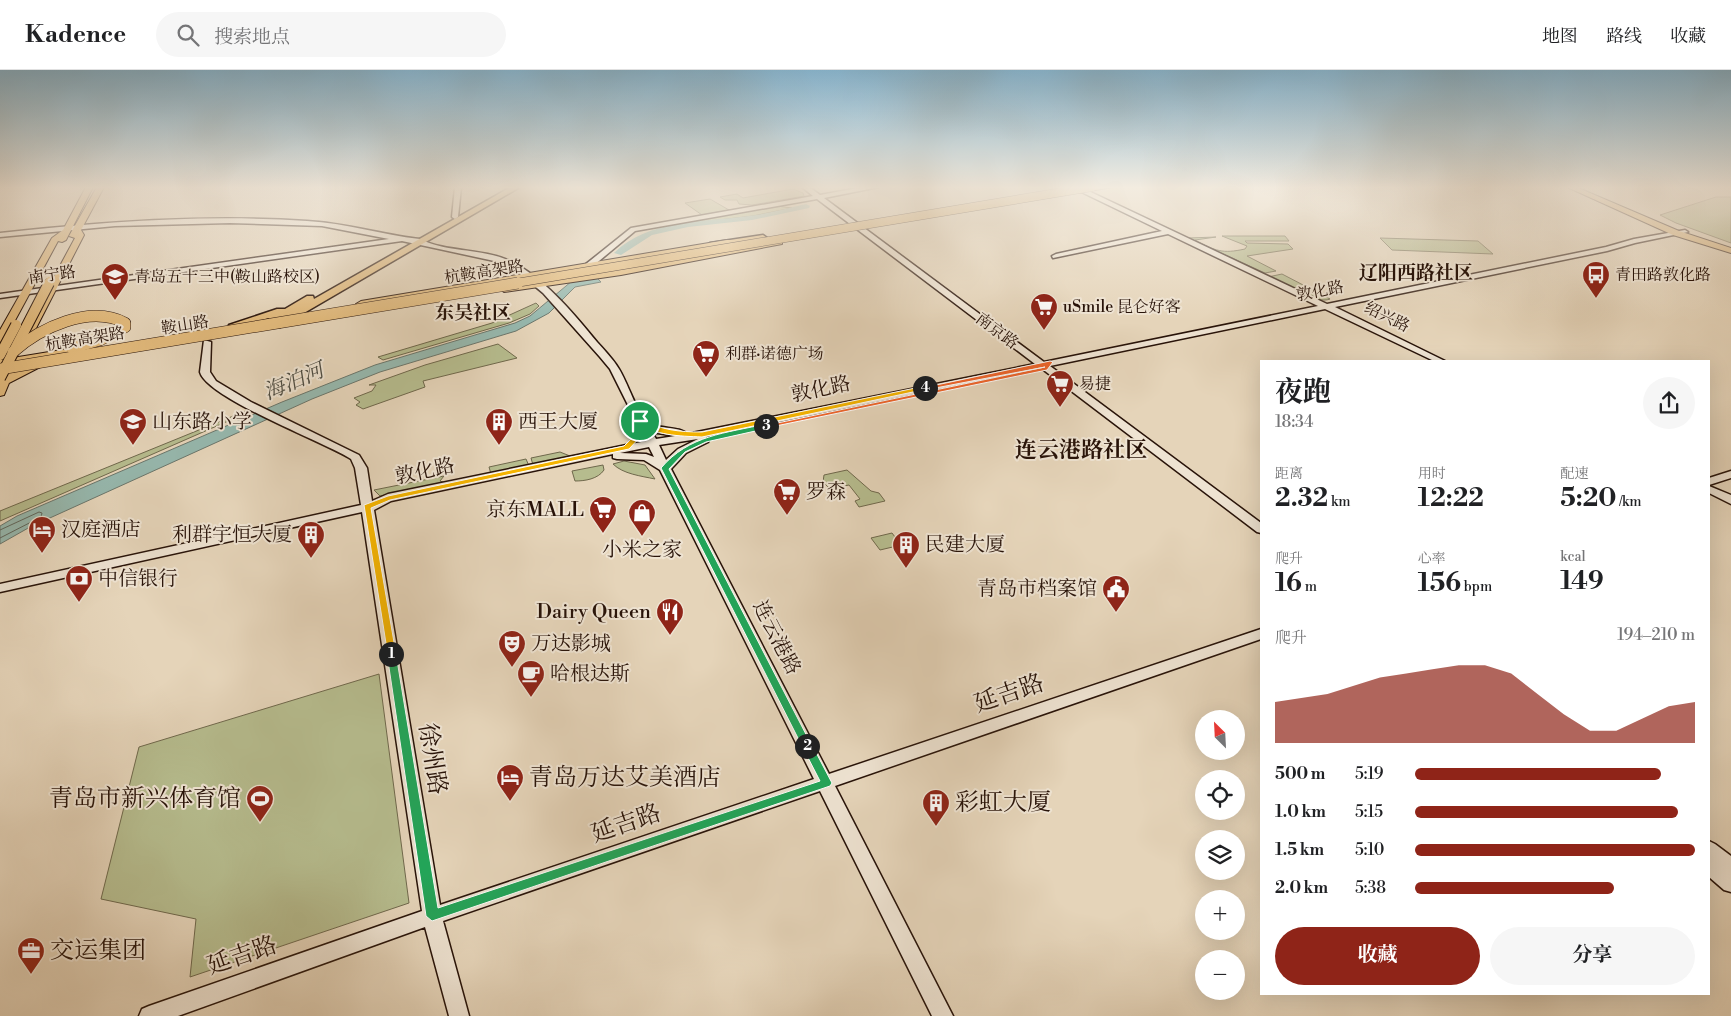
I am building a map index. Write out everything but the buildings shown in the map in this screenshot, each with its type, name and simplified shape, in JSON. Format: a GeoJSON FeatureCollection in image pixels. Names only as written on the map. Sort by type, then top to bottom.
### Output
{"type":"FeatureCollection","features":[{"type":"Feature","properties":{"kind":"highway"},"geometry":{"type":"LineString","coordinates":[[274,322],[291,316],[313,299],[430,231]]}},
{"type":"Feature","properties":{"kind":"highway"},"geometry":{"type":"LineString","coordinates":[[274,322],[294,309],[403,252],[416,239],[431,231]]}},
{"type":"Feature","properties":{"kind":"highway","name":"杭鞍高架路"},"geometry":{"type":"LineString","coordinates":[[4,368],[820,231]]}},
{"type":"Feature","properties":{"kind":"highway","name":"杭鞍高架路"},"geometry":{"type":"LineString","coordinates":[[445,294],[825,231]]}},
{"type":"Feature","properties":{"kind":"highway"},"geometry":{"type":"LineString","coordinates":[[445,294],[492,282],[710,246],[765,241]]}},
{"type":"Feature","properties":{"kind":"highway"},"geometry":{"type":"LineString","coordinates":[[445,294],[498,289],[747,248],[765,241]]}},
{"type":"Feature","properties":{"kind":"highway"},"geometry":{"type":"LineString","coordinates":[[313,299],[317,306],[328,310]]}},
{"type":"Feature","properties":{"kind":"highway"},"geometry":{"type":"LineString","coordinates":[[234,326],[275,314],[313,299]]}},
{"type":"Feature","properties":{"kind":"highway"},"geometry":{"type":"LineString","coordinates":[[97,318],[111,318],[125,324],[125,327],[117,334],[102,340],[4,368],[40,332],[64,324],[97,318]]}},
{"type":"Feature","properties":{"kind":"main road"},"geometry":{"type":"LineString","coordinates":[[0,235],[42,231]]}},
{"type":"Feature","properties":{"kind":"main road"},"geometry":{"type":"LineString","coordinates":[[0,338],[28,292],[56,238],[64,231]]}},
{"type":"Feature","properties":{"kind":"main road"},"geometry":{"type":"LineString","coordinates":[[0,393],[4,368],[48,284],[65,231]]}},
{"type":"Feature","properties":{"kind":"main road"},"geometry":{"type":"LineString","coordinates":[[0,355],[80,235],[79,231]]}},
{"type":"Feature","properties":{"kind":"main road"},"geometry":{"type":"LineString","coordinates":[[364,231],[416,239],[504,257],[524,265],[530,274]]}},
{"type":"Feature","properties":{"kind":"main road"},"geometry":{"type":"LineString","coordinates":[[593,263],[630,231]]}},
{"type":"Feature","properties":{"kind":"main road"},"geometry":{"type":"LineString","coordinates":[[373,305],[593,263],[765,241],[824,231]]}},
{"type":"Feature","properties":{"kind":"main road","name":"南京路"},"geometry":{"type":"LineString","coordinates":[[868,231],[1260,527]]}},
{"type":"Feature","properties":{"kind":"main road"},"geometry":{"type":"LineString","coordinates":[[1672,231],[1731,251]]}},
{"type":"Feature","properties":{"kind":"main road"},"geometry":{"type":"LineString","coordinates":[[1056,256],[1168,232]]}},
{"type":"Feature","properties":{"kind":"main road","name":"绍兴路"},"geometry":{"type":"LineString","coordinates":[[1168,232],[1439,360]]}},
{"type":"Feature","properties":{"kind":"main road"},"geometry":{"type":"LineString","coordinates":[[1685,232],[1731,247]]}},
{"type":"Feature","properties":{"kind":"main road","name":"敦化路"},"geometry":{"type":"LineString","coordinates":[[0,588],[367,507],[390,505],[617,453],[703,437],[1326,306],[1607,250],[1634,241],[1685,232]]}},
{"type":"Feature","properties":{"kind":"main road"},"geometry":{"type":"LineString","coordinates":[[396,236],[416,239],[438,247],[501,260],[530,274]]}},
{"type":"Feature","properties":{"kind":"main road","name":"南宁路"},"geometry":{"type":"LineString","coordinates":[[0,296],[28,292],[48,284],[416,239]]}},
{"type":"Feature","properties":{"kind":"main road"},"geometry":{"type":"LineString","coordinates":[[291,316],[509,288],[544,290],[566,279],[708,257],[765,241]]}},
{"type":"Feature","properties":{"kind":"main road"},"geometry":{"type":"LineString","coordinates":[[403,252],[438,247]]}},
{"type":"Feature","properties":{"kind":"main road","name":"连云港路"},"geometry":{"type":"LineString","coordinates":[[530,274],[566,312],[614,368],[761,660],[827,783],[943,1016]]}},
{"type":"Feature","properties":{"kind":"main road","name":"鞍山路"},"geometry":{"type":"LineString","coordinates":[[4,368],[39,365],[373,305]]}},
{"type":"Feature","properties":{"kind":"main road","name":"鞍山路"},"geometry":{"type":"LineString","coordinates":[[4,368],[234,326],[274,322]]}},
{"type":"Feature","properties":{"kind":"main road","name":"徐州路"},"geometry":{"type":"LineString","coordinates":[[206,342],[205,371],[210,382],[254,408],[282,419],[355,457],[361,468],[432,916],[459,1016]]}},
{"type":"Feature","properties":{"kind":"main road","name":"南京路"},"geometry":{"type":"LineString","coordinates":[[1046,365],[1260,517]]}},
{"type":"Feature","properties":{"kind":"main road"},"geometry":{"type":"LineString","coordinates":[[640,421],[656,430],[703,437]]}},
{"type":"Feature","properties":{"kind":"main road"},"geometry":{"type":"LineString","coordinates":[[617,453],[641,433],[640,421]]}},
{"type":"Feature","properties":{"kind":"main road"},"geometry":{"type":"LineString","coordinates":[[617,453],[646,457],[665,468],[682,451],[703,437]]}},
{"type":"Feature","properties":{"kind":"main road"},"geometry":{"type":"LineString","coordinates":[[1710,482],[1731,474]]}},
{"type":"Feature","properties":{"kind":"main road"},"geometry":{"type":"LineString","coordinates":[[1710,490],[1731,500]]}},
{"type":"Feature","properties":{"kind":"main road","name":"延吉路"},"geometry":{"type":"LineString","coordinates":[[149,1016],[432,916],[1260,634]]}},
{"type":"Feature","properties":{"kind":"main road"},"geometry":{"type":"LineString","coordinates":[[1710,850],[1731,866]]}},
{"type":"Feature","properties":{"kind":"main road"},"geometry":{"type":"LineString","coordinates":[[1710,868],[1731,884]]}},
{"type":"Feature","properties":{"kind":"green space"},"geometry":{"type":"Polygon","coordinates":[[[1698,231],[1731,231],[1731,243],[1698,231]]]}},
{"type":"Feature","properties":{"kind":"green space"},"geometry":{"type":"Polygon","coordinates":[[[1222,236],[1285,236],[1289,241],[1245,241],[1247,243],[1288,244],[1293,249],[1247,256],[1276,271],[1265,273],[1188,238],[1216,237],[1195,240],[1214,249],[1225,251],[1245,249],[1247,246],[1222,236]]]}},
{"type":"Feature","properties":{"kind":"green space"},"geometry":{"type":"Polygon","coordinates":[[[1380,238],[1478,241],[1493,254],[1392,250],[1380,238]]]}},
{"type":"Feature","properties":{"kind":"green space"},"geometry":{"type":"Polygon","coordinates":[[[1282,274],[1330,299],[1324,300],[1308,297],[1268,277],[1282,274]]]}},
{"type":"Feature","properties":{"kind":"green space"},"geometry":{"type":"Polygon","coordinates":[[[536,303],[539,306],[530,314],[509,323],[383,360],[378,357],[492,323],[536,303]]]}},
{"type":"Feature","properties":{"kind":"green space"},"geometry":{"type":"Polygon","coordinates":[[[498,344],[517,358],[423,381],[425,387],[363,409],[356,405],[360,402],[354,398],[372,391],[376,385],[369,385],[425,365],[498,344]]]}},
{"type":"Feature","properties":{"kind":"green space"},"geometry":{"type":"Polygon","coordinates":[[[248,410],[251,411],[0,521],[0,511],[248,410]]]}},
{"type":"Feature","properties":{"kind":"green space"},"geometry":{"type":"Polygon","coordinates":[[[560,452],[570,456],[533,465],[531,458],[560,452]]]}},
{"type":"Feature","properties":{"kind":"green space"},"geometry":{"type":"Polygon","coordinates":[[[526,459],[529,466],[491,474],[489,467],[526,459]]]}},
{"type":"Feature","properties":{"kind":"green space"},"geometry":{"type":"Polygon","coordinates":[[[624,461],[645,465],[655,479],[638,476],[613,464],[624,461]]]}},
{"type":"Feature","properties":{"kind":"green space"},"geometry":{"type":"Polygon","coordinates":[[[603,465],[604,470],[598,476],[587,480],[575,481],[572,471],[603,465]]]}},
{"type":"Feature","properties":{"kind":"green space"},"geometry":{"type":"Polygon","coordinates":[[[847,470],[871,491],[879,493],[885,501],[859,507],[855,501],[860,499],[849,485],[830,489],[823,482],[824,475],[847,470]]]}},
{"type":"Feature","properties":{"kind":"green space"},"geometry":{"type":"Polygon","coordinates":[[[444,476],[440,481],[442,483],[380,496],[374,490],[444,476]]]}},
{"type":"Feature","properties":{"kind":"green space"},"geometry":{"type":"Polygon","coordinates":[[[892,533],[901,545],[880,550],[871,538],[892,533]]]}},
{"type":"Feature","properties":{"kind":"green space","name":"青岛市新兴体育馆"},"geometry":{"type":"Polygon","coordinates":[[[379,674],[409,903],[190,977],[196,919],[101,899],[139,747],[379,674]]]}},
{"type":"Feature","properties":{"kind":"water","name":"海泊河"},"geometry":{"type":"Polygon","coordinates":[[[596,277],[601,282],[575,287],[549,313],[516,331],[380,372],[312,399],[30,527],[0,544],[0,526],[17,516],[282,402],[375,365],[515,323],[530,316],[572,281],[596,277]]]}},
{"type":"Feature","properties":{"kind":"waterway","name":"海泊河"},"geometry":{"type":"LineString","coordinates":[[618,253],[650,233],[659,231]]}},
{"type":"Feature","properties":{"kind":"place","name":"青田路敦化路"},"geometry":{"type":"Point","coordinates":[1596,299]}},
{"type":"Feature","properties":{"kind":"place","name":"青岛五十三中(鞍山路校区)"},"geometry":{"type":"Point","coordinates":[115,301]}},
{"type":"Feature","properties":{"kind":"place","name":"uSmile 昆仑好客"},"geometry":{"type":"Point","coordinates":[1044,331]}},
{"type":"Feature","properties":{"kind":"place","name":"利群·诺德广场"},"geometry":{"type":"Point","coordinates":[706,378]}},
{"type":"Feature","properties":{"kind":"place","name":"易捷"},"geometry":{"type":"Point","coordinates":[1060,408]}},
{"type":"Feature","properties":{"kind":"place","name":"山东路小学"},"geometry":{"type":"Point","coordinates":[133,446]}},
{"type":"Feature","properties":{"kind":"place","name":"西王大厦"},"geometry":{"type":"Point","coordinates":[499,446]}},
{"type":"Feature","properties":{"kind":"place","name":"罗森"},"geometry":{"type":"Point","coordinates":[787,516]}},
{"type":"Feature","properties":{"kind":"place","name":"京东MALL"},"geometry":{"type":"Point","coordinates":[603,534]}},
{"type":"Feature","properties":{"kind":"place","name":"小米之家"},"geometry":{"type":"Point","coordinates":[642,537]}},
{"type":"Feature","properties":{"kind":"place","name":"汉庭酒店"},"geometry":{"type":"Point","coordinates":[42,554]}},
{"type":"Feature","properties":{"kind":"place","name":"利群宇恒大厦"},"geometry":{"type":"Point","coordinates":[311,559]}},
{"type":"Feature","properties":{"kind":"place","name":"民建大厦"},"geometry":{"type":"Point","coordinates":[906,569]}},
{"type":"Feature","properties":{"kind":"place","name":"中信银行"},"geometry":{"type":"Point","coordinates":[79,603]}},
{"type":"Feature","properties":{"kind":"place","name":"青岛市档案馆"},"geometry":{"type":"Point","coordinates":[1116,613]}},
{"type":"Feature","properties":{"kind":"place","name":"Dairy Queen"},"geometry":{"type":"Point","coordinates":[670,636]}},
{"type":"Feature","properties":{"kind":"place","name":"万达影城"},"geometry":{"type":"Point","coordinates":[512,668]}},
{"type":"Feature","properties":{"kind":"place","name":"哈根达斯"},"geometry":{"type":"Point","coordinates":[531,698]}},
{"type":"Feature","properties":{"kind":"place","name":"青岛万达艾美酒店"},"geometry":{"type":"Point","coordinates":[510,802]}},
{"type":"Feature","properties":{"kind":"place","name":"青岛市新兴体育馆"},"geometry":{"type":"Point","coordinates":[260,823]}},
{"type":"Feature","properties":{"kind":"place","name":"彩虹大厦"},"geometry":{"type":"Point","coordinates":[936,827]}},
{"type":"Feature","properties":{"kind":"place","name":"交运集团"},"geometry":{"type":"Point","coordinates":[31,975]}},
{"type":"Feature","properties":{"kind":"district","name":"辽阳西路社区"},"geometry":{"type":"Point","coordinates":[1416,273]}},
{"type":"Feature","properties":{"kind":"district","name":"东吴社区"},"geometry":{"type":"Point","coordinates":[473,313]}},
{"type":"Feature","properties":{"kind":"district","name":"连云港路社区"},"geometry":{"type":"Point","coordinates":[1081,450]}},
{"type":"Feature","properties":{"kind":"route"},"geometry":{"type":"LineString","coordinates":[[1050,362],[1047,368],[704,440],[682,451],[665,468],[761,660],[827,783],[432,916],[367,507],[388,498],[617,450],[626,447],[641,433],[640,421],[656,430],[671,433],[702,434],[1050,362]]}}]}
